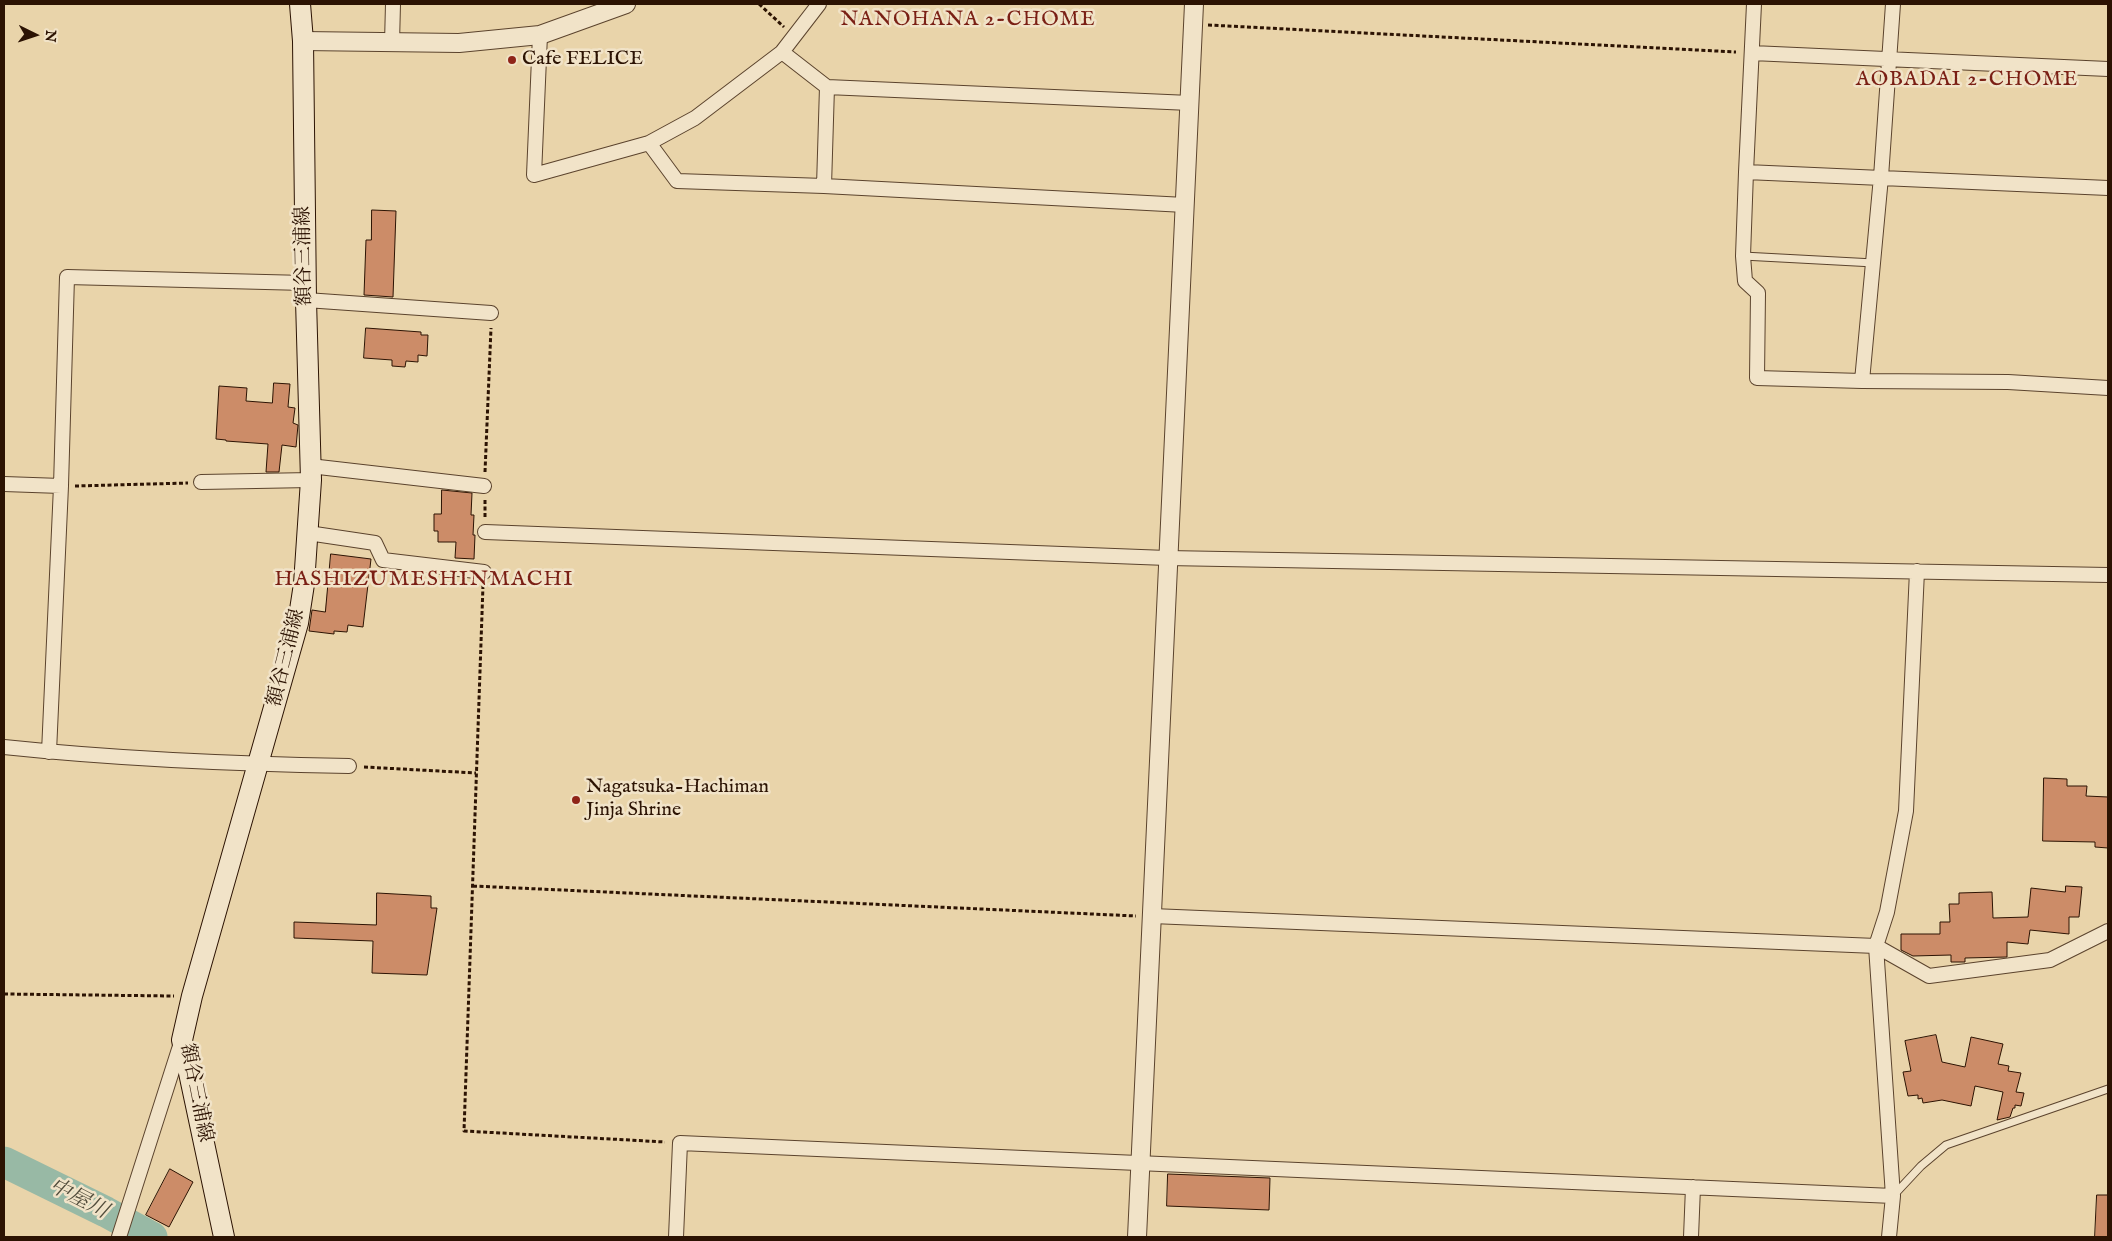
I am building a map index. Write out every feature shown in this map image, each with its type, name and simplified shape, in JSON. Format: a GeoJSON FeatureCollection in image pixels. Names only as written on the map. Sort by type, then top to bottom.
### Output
{"type":"FeatureCollection","features":[{"type":"Feature","properties":{"kind":"main road","name":"額谷三浦線"},"geometry":{"type":"LineString","coordinates":[[224,1237],[182,1040],[192,996],[298,623],[304,584],[310,473],[303,41],[300,4]]}},
{"type":"Feature","properties":{"kind":"street"},"geometry":{"type":"LineString","coordinates":[[392,43],[393,4]]}},
{"type":"Feature","properties":{"kind":"street"},"geometry":{"type":"LineString","coordinates":[[303,41],[459,43],[540,35],[626,4]]}},
{"type":"Feature","properties":{"kind":"street"},"geometry":{"type":"LineString","coordinates":[[540,35],[534,175],[649,143],[695,118],[782,52],[818,4]]}},
{"type":"Feature","properties":{"kind":"street"},"geometry":{"type":"LineString","coordinates":[[1137,1237],[1194,4]]}},
{"type":"Feature","properties":{"kind":"street"},"geometry":{"type":"LineString","coordinates":[[1754,4],[1744,256],[1745,281],[1758,293],[1757,378],[2008,382],[2108,388]]}},
{"type":"Feature","properties":{"kind":"street"},"geometry":{"type":"LineString","coordinates":[[1862,381],[1874,263],[1893,4]]}},
{"type":"Feature","properties":{"kind":"street"},"geometry":{"type":"LineString","coordinates":[[782,52],[827,87],[1190,103]]}},
{"type":"Feature","properties":{"kind":"street"},"geometry":{"type":"LineString","coordinates":[[1752,53],[2108,69]]}},
{"type":"Feature","properties":{"kind":"street"},"geometry":{"type":"LineString","coordinates":[[824,186],[827,87]]}},
{"type":"Feature","properties":{"kind":"street"},"geometry":{"type":"LineString","coordinates":[[649,143],[677,181],[824,186],[1184,205]]}},
{"type":"Feature","properties":{"kind":"street"},"geometry":{"type":"LineString","coordinates":[[1746,172],[2108,188]]}},
{"type":"Feature","properties":{"kind":"street"},"geometry":{"type":"LineString","coordinates":[[49,752],[61,486],[67,277],[306,292],[492,313]]}},
{"type":"Feature","properties":{"kind":"street"},"geometry":{"type":"LineString","coordinates":[[201,482],[310,473],[484,486]]}},
{"type":"Feature","properties":{"kind":"street"},"geometry":{"type":"LineString","coordinates":[[4,484],[61,486]]}},
{"type":"Feature","properties":{"kind":"street"},"geometry":{"type":"LineString","coordinates":[[485,532],[1168,558],[2108,575]]}},
{"type":"Feature","properties":{"kind":"street"},"geometry":{"type":"LineString","coordinates":[[308,533],[375,543],[383,560],[484,572]]}},
{"type":"Feature","properties":{"kind":"street"},"geometry":{"type":"LineString","coordinates":[[1889,1237],[1893,1196],[1876,946],[1887,912],[1906,811],[1917,571]]}},
{"type":"Feature","properties":{"kind":"street"},"geometry":{"type":"LineString","coordinates":[[4,747],[49,752],[258,764],[349,766]]}},
{"type":"Feature","properties":{"kind":"street"},"geometry":{"type":"LineString","coordinates":[[1152,916],[1876,946],[1929,976],[2050,960],[2108,931]]}},
{"type":"Feature","properties":{"kind":"street"},"geometry":{"type":"LineString","coordinates":[[120,1234],[140,1166],[182,1040]]}},
{"type":"Feature","properties":{"kind":"street"},"geometry":{"type":"LineString","coordinates":[[676,1237],[680,1143],[1893,1196]]}},
{"type":"Feature","properties":{"kind":"street"},"geometry":{"type":"LineString","coordinates":[[1691,1237],[1693,1187]]}},
{"type":"Feature","properties":{"kind":"lane"},"geometry":{"type":"LineString","coordinates":[[1744,256],[1874,263]]}},
{"type":"Feature","properties":{"kind":"lane"},"geometry":{"type":"LineString","coordinates":[[1893,1196],[1921,1166],[1946,1145],[2108,1089]]}},
{"type":"Feature","properties":{"kind":"path"},"geometry":{"type":"LineString","coordinates":[[759,4],[794,36]]}},
{"type":"Feature","properties":{"kind":"path"},"geometry":{"type":"LineString","coordinates":[[1193,24],[1752,53]]}},
{"type":"Feature","properties":{"kind":"path"},"geometry":{"type":"LineString","coordinates":[[485,532],[484,486],[492,313]]}},
{"type":"Feature","properties":{"kind":"path"},"geometry":{"type":"LineString","coordinates":[[61,486],[201,482]]}},
{"type":"Feature","properties":{"kind":"path"},"geometry":{"type":"LineString","coordinates":[[484,572],[464,1130],[680,1143]]}},
{"type":"Feature","properties":{"kind":"path"},"geometry":{"type":"LineString","coordinates":[[349,766],[476,773]]}},
{"type":"Feature","properties":{"kind":"path"},"geometry":{"type":"LineString","coordinates":[[473,886],[1152,916]]}},
{"type":"Feature","properties":{"kind":"path"},"geometry":{"type":"LineString","coordinates":[[4,994],[192,996]]}},
{"type":"Feature","properties":{"kind":"building"},"geometry":{"type":"Polygon","coordinates":[[[372,210],[396,211],[393,297],[364,295],[366,240],[371,240],[372,210]]]}},
{"type":"Feature","properties":{"kind":"building"},"geometry":{"type":"Polygon","coordinates":[[[366,328],[421,332],[421,335],[428,335],[427,356],[418,355],[418,362],[406,361],[405,367],[392,366],[392,360],[364,358],[366,328]]]}},
{"type":"Feature","properties":{"kind":"building"},"geometry":{"type":"Polygon","coordinates":[[[274,383],[290,384],[288,407],[295,408],[293,423],[298,425],[296,447],[282,445],[279,472],[266,472],[268,444],[216,439],[219,386],[247,388],[246,401],[272,403],[274,383]]]}},
{"type":"Feature","properties":{"kind":"building"},"geometry":{"type":"Polygon","coordinates":[[[442,490],[472,493],[471,515],[474,515],[473,535],[475,535],[474,559],[455,558],[456,542],[438,542],[438,531],[434,531],[434,514],[441,514],[442,490]]]}},
{"type":"Feature","properties":{"kind":"building"},"geometry":{"type":"Polygon","coordinates":[[[331,554],[371,559],[363,627],[348,625],[347,632],[334,631],[334,634],[309,631],[312,610],[325,612],[331,554]]]}},
{"type":"Feature","properties":{"kind":"building"},"geometry":{"type":"Polygon","coordinates":[[[2044,778],[2067,779],[2067,786],[2087,786],[2086,796],[2108,797],[2108,848],[2095,847],[2095,842],[2043,841],[2044,778]]]}},
{"type":"Feature","properties":{"kind":"building"},"geometry":{"type":"Polygon","coordinates":[[[2066,886],[2082,887],[2079,917],[2069,917],[2069,934],[2030,930],[2028,944],[2007,942],[2007,957],[1965,958],[1965,962],[1951,962],[1951,955],[1913,956],[1901,950],[1901,934],[1940,934],[1940,922],[1950,922],[1949,904],[1959,904],[1959,893],[1992,892],[1993,918],[2028,917],[2031,888],[2065,892],[2066,886]]]}},
{"type":"Feature","properties":{"kind":"building"},"geometry":{"type":"Polygon","coordinates":[[[377,893],[431,896],[431,908],[437,908],[427,975],[372,973],[373,941],[294,938],[294,922],[376,925],[377,893]]]}},
{"type":"Feature","properties":{"kind":"building"},"geometry":{"type":"Polygon","coordinates":[[[1936,1035],[1942,1062],[1965,1067],[1971,1037],[2003,1044],[1998,1064],[2009,1066],[2008,1071],[2021,1073],[2016,1092],[2024,1093],[2021,1106],[2015,1105],[2010,1117],[1997,1120],[2003,1092],[1975,1086],[1971,1106],[1942,1100],[1923,1103],[1922,1098],[1918,1099],[1918,1095],[1908,1096],[1903,1072],[1911,1071],[1905,1041],[1936,1035]]]}},
{"type":"Feature","properties":{"kind":"building"},"geometry":{"type":"Polygon","coordinates":[[[170,1169],[193,1182],[169,1227],[146,1215],[170,1169]]]}},
{"type":"Feature","properties":{"kind":"building"},"geometry":{"type":"Polygon","coordinates":[[[1168,1174],[1270,1178],[1269,1210],[1167,1206],[1168,1174]]]}},
{"type":"Feature","properties":{"kind":"building"},"geometry":{"type":"Polygon","coordinates":[[[2097,1195],[2108,1195],[2108,1237],[2095,1237],[2097,1195]]]}},
{"type":"Feature","properties":{"kind":"waterway","name":"中屋川"},"geometry":{"type":"LineString","coordinates":[[4,1162],[106,1212],[152,1237]]}},
{"type":"Feature","properties":{"kind":"place","name":"Cafe FELICE"},"geometry":{"type":"Point","coordinates":[512,60]}},
{"type":"Feature","properties":{"kind":"place","name":"Nagatsuka-Hachiman Jinja Shrine"},"geometry":{"type":"Point","coordinates":[576,800]}},
{"type":"Feature","properties":{"kind":"district","name":"NANOHANA 2-CHOME"},"geometry":{"type":"Point","coordinates":[968,21]}},
{"type":"Feature","properties":{"kind":"district","name":"AOBADAI 2-CHOME"},"geometry":{"type":"Point","coordinates":[1967,81]}},
{"type":"Feature","properties":{"kind":"district","name":"HASHIZUMESHINMACHI"},"geometry":{"type":"Point","coordinates":[424,580]}}]}
